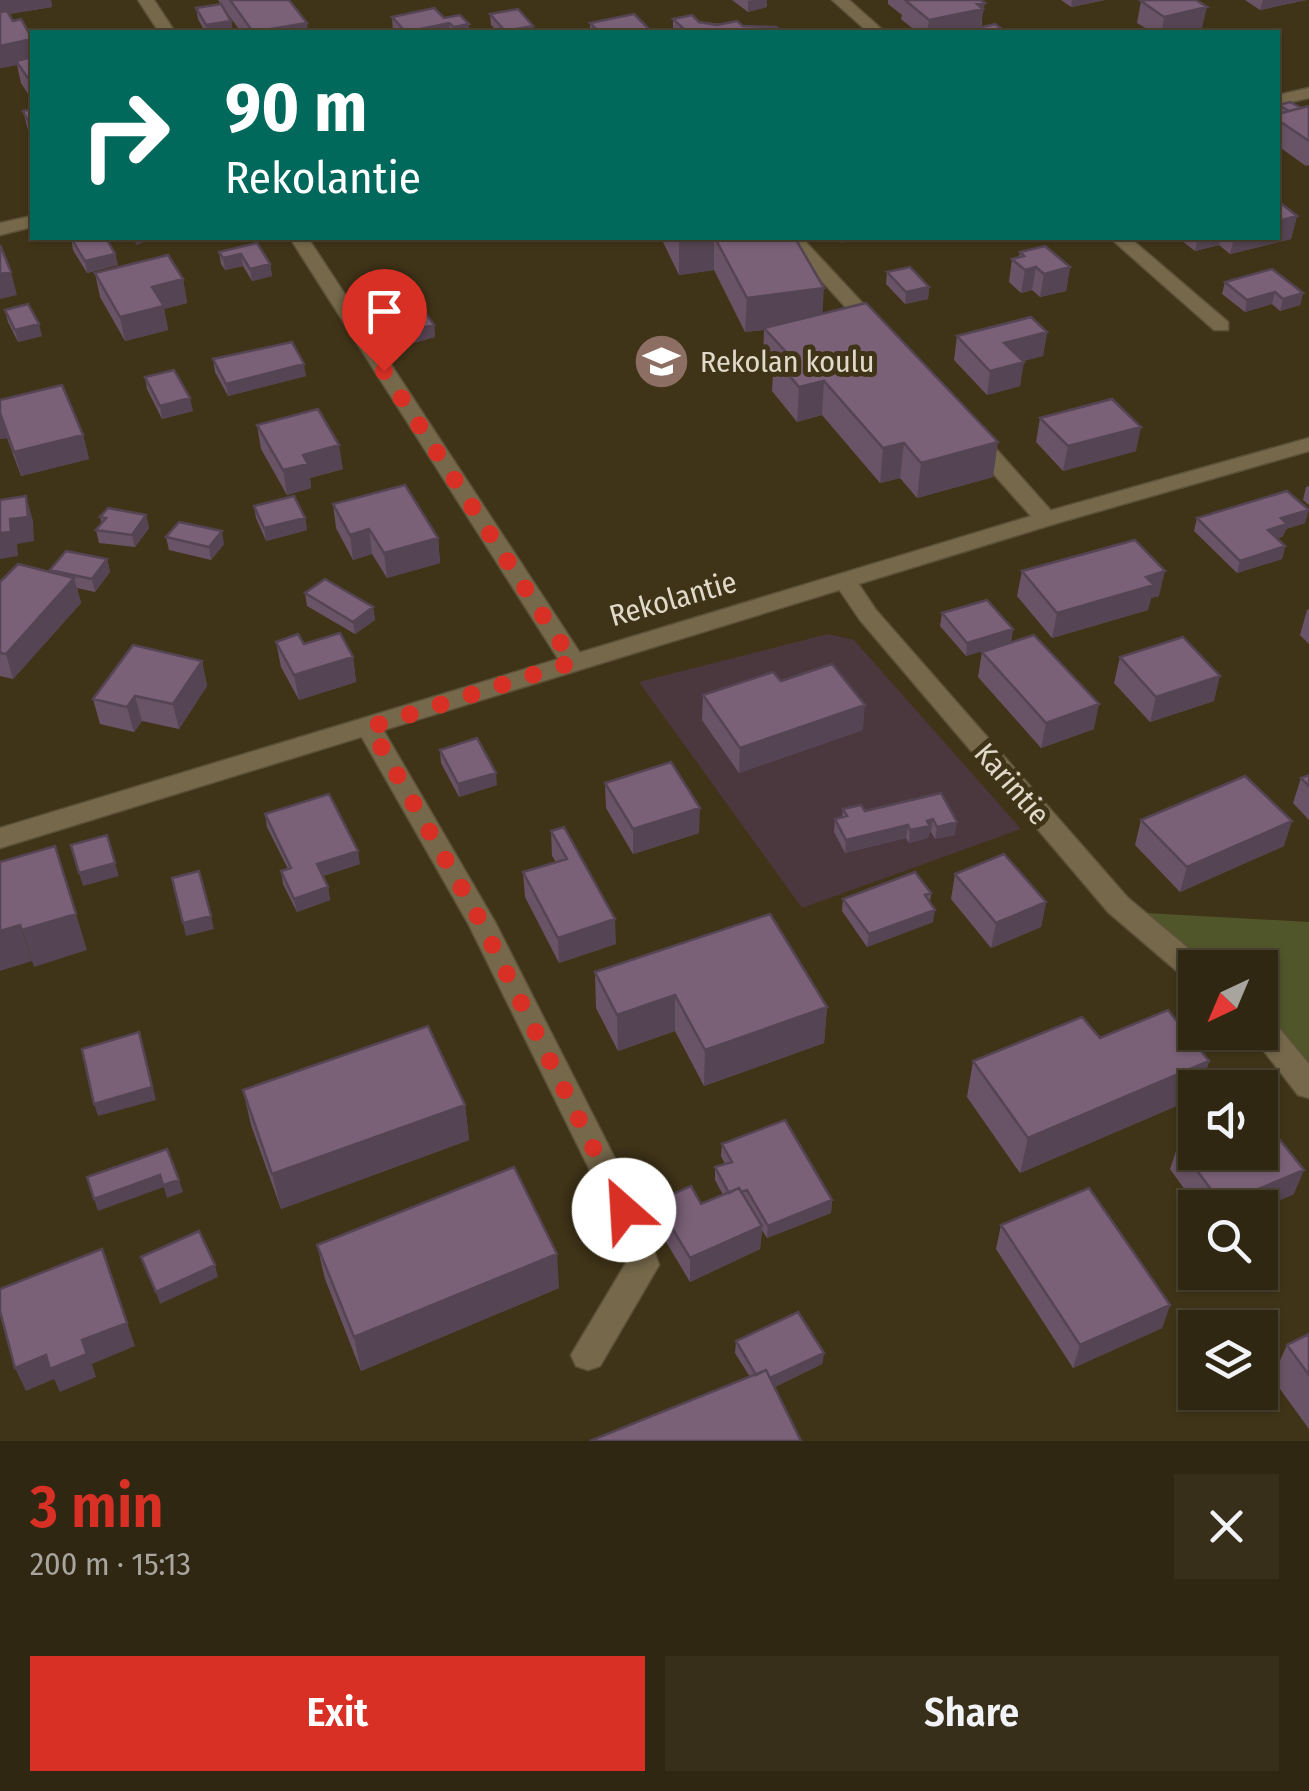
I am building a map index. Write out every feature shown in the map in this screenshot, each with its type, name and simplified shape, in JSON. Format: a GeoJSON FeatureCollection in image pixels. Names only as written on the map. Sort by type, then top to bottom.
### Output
{"type":"FeatureCollection","features":[{"type":"Feature","properties":{"kind":"street"},"geometry":{"type":"LineString","coordinates":[[146,0],[166,30]]}},
{"type":"Feature","properties":{"kind":"street"},"geometry":{"type":"LineString","coordinates":[[840,0],[876,30]]}},
{"type":"Feature","properties":{"kind":"street"},"geometry":{"type":"LineString","coordinates":[[1280,100],[1309,93]]}},
{"type":"Feature","properties":{"kind":"street"},"geometry":{"type":"LineString","coordinates":[[0,230],[30,222]]}},
{"type":"Feature","properties":{"kind":"street"},"geometry":{"type":"LineString","coordinates":[[300,240],[573,662]]}},
{"type":"Feature","properties":{"kind":"street"},"geometry":{"type":"LineString","coordinates":[[794,240],[884,339]]}},
{"type":"Feature","properties":{"kind":"street"},"geometry":{"type":"LineString","coordinates":[[1122,240],[1221,326]]}},
{"type":"Feature","properties":{"kind":"street"},"geometry":{"type":"LineString","coordinates":[[962,426],[1046,519]]}},
{"type":"Feature","properties":{"kind":"street","name":"Rekolantie"},"geometry":{"type":"LineString","coordinates":[[0,838],[1046,519],[1309,444]]}},
{"type":"Feature","properties":{"kind":"street","name":"Karintie"},"geometry":{"type":"LineString","coordinates":[[846,582],[868,615],[1118,906],[1178,956]]}},
{"type":"Feature","properties":{"kind":"street"},"geometry":{"type":"LineString","coordinates":[[370,727],[481,922],[624,1210],[643,1265],[588,1355]]}},
{"type":"Feature","properties":{"kind":"street"},"geometry":{"type":"LineString","coordinates":[[1278,1047],[1309,1086]]}},
{"type":"Feature","properties":{"kind":"shaded area"},"geometry":{"type":"Polygon","coordinates":[[[828,634],[854,640],[1021,829],[802,908],[639,682],[828,634]]]}},
{"type":"Feature","properties":{"kind":"green space"},"geometry":{"type":"Polygon","coordinates":[[[1145,913],[1309,922],[1309,1064],[1278,1027],[1278,950],[1192,950],[1145,913]]]}},
{"type":"Feature","properties":{"kind":"building"},"geometry":{"type":"Polygon","coordinates":[[[230,0],[289,0],[307,23],[265,30],[252,30],[230,0]]]}},
{"type":"Feature","properties":{"kind":"building"},"geometry":{"type":"Polygon","coordinates":[[[905,0],[985,3],[977,4],[983,9],[929,20],[905,0]]]}},
{"type":"Feature","properties":{"kind":"building"},"geometry":{"type":"Polygon","coordinates":[[[1196,0],[1207,7],[1164,17],[1141,1],[1196,0]]]}},
{"type":"Feature","properties":{"kind":"building"},"geometry":{"type":"Polygon","coordinates":[[[221,4],[231,21],[206,25],[196,8],[221,4]]]}},
{"type":"Feature","properties":{"kind":"building"},"geometry":{"type":"Polygon","coordinates":[[[434,8],[444,18],[460,15],[469,24],[404,30],[392,17],[434,8]]]}},
{"type":"Feature","properties":{"kind":"building"},"geometry":{"type":"Polygon","coordinates":[[[518,9],[533,26],[504,30],[490,14],[518,9]]]}},
{"type":"Feature","properties":{"kind":"building"},"geometry":{"type":"Polygon","coordinates":[[[7,11],[13,21],[21,19],[30,39],[0,46],[0,12],[7,11]]]}},
{"type":"Feature","properties":{"kind":"building"},"geometry":{"type":"Polygon","coordinates":[[[634,14],[650,30],[597,30],[590,23],[634,14]]]}},
{"type":"Feature","properties":{"kind":"building"},"geometry":{"type":"Polygon","coordinates":[[[692,15],[699,22],[717,25],[737,21],[743,26],[780,30],[685,30],[673,19],[692,15]]]}},
{"type":"Feature","properties":{"kind":"building"},"geometry":{"type":"Polygon","coordinates":[[[995,24],[1003,30],[969,30],[995,24]]]}},
{"type":"Feature","properties":{"kind":"building"},"geometry":{"type":"Polygon","coordinates":[[[30,58],[30,78],[28,78],[16,61],[30,58]]]}},
{"type":"Feature","properties":{"kind":"building"},"geometry":{"type":"Polygon","coordinates":[[[1290,102],[1301,108],[1289,111],[1280,105],[1290,102]]]}},
{"type":"Feature","properties":{"kind":"building"},"geometry":{"type":"Polygon","coordinates":[[[1309,106],[1309,141],[1280,121],[1280,113],[1309,106]]]}},
{"type":"Feature","properties":{"kind":"building"},"geometry":{"type":"Polygon","coordinates":[[[1280,203],[1297,216],[1280,220],[1280,203]]]}},
{"type":"Feature","properties":{"kind":"building"},"geometry":{"type":"Polygon","coordinates":[[[72,240],[107,240],[115,254],[85,261],[72,240]]]}},
{"type":"Feature","properties":{"kind":"building"},"geometry":{"type":"Polygon","coordinates":[[[716,240],[796,240],[824,288],[747,298],[716,240]]]}},
{"type":"Feature","properties":{"kind":"building"},"geometry":{"type":"Polygon","coordinates":[[[257,243],[270,264],[250,269],[241,254],[223,258],[219,252],[257,243]]]}},
{"type":"Feature","properties":{"kind":"building"},"geometry":{"type":"Polygon","coordinates":[[[0,245],[11,272],[0,274],[0,245]]]}},
{"type":"Feature","properties":{"kind":"building"},"geometry":{"type":"Polygon","coordinates":[[[1045,246],[1070,267],[1044,274],[1036,267],[1025,270],[1012,259],[1024,256],[1020,252],[1045,246]]]}},
{"type":"Feature","properties":{"kind":"building"},"geometry":{"type":"Polygon","coordinates":[[[168,255],[183,279],[152,287],[164,306],[120,317],[95,273],[168,255]]]}},
{"type":"Feature","properties":{"kind":"building"},"geometry":{"type":"Polygon","coordinates":[[[910,267],[929,287],[906,292],[887,272],[910,267]]]}},
{"type":"Feature","properties":{"kind":"building"},"geometry":{"type":"Polygon","coordinates":[[[1272,269],[1303,293],[1283,299],[1275,292],[1247,300],[1225,282],[1272,269]]]}},
{"type":"Feature","properties":{"kind":"building"},"geometry":{"type":"Polygon","coordinates":[[[866,303],[998,442],[921,463],[904,443],[883,448],[824,381],[799,387],[773,356],[787,353],[764,328],[866,303]]]}},
{"type":"Feature","properties":{"kind":"building"},"geometry":{"type":"Polygon","coordinates":[[[28,304],[39,324],[15,330],[5,310],[28,304]]]}},
{"type":"Feature","properties":{"kind":"building"},"geometry":{"type":"Polygon","coordinates":[[[419,304],[434,325],[408,331],[393,310],[419,304]]]}},
{"type":"Feature","properties":{"kind":"building"},"geometry":{"type":"Polygon","coordinates":[[[1031,317],[1047,332],[1004,343],[1024,362],[990,371],[957,336],[1031,317]]]}},
{"type":"Feature","properties":{"kind":"building"},"geometry":{"type":"Polygon","coordinates":[[[292,342],[304,364],[226,384],[213,359],[292,342]]]}},
{"type":"Feature","properties":{"kind":"building"},"geometry":{"type":"Polygon","coordinates":[[[174,370],[190,398],[160,406],[145,377],[174,370]]]}},
{"type":"Feature","properties":{"kind":"building"},"geometry":{"type":"Polygon","coordinates":[[[62,385],[83,435],[14,452],[0,413],[0,400],[62,385]]]}},
{"type":"Feature","properties":{"kind":"building"},"geometry":{"type":"Polygon","coordinates":[[[1112,399],[1141,427],[1068,446],[1040,418],[1112,399]]]}},
{"type":"Feature","properties":{"kind":"building"},"geometry":{"type":"Polygon","coordinates":[[[318,409],[339,445],[303,455],[308,464],[283,470],[257,425],[318,409]]]}},
{"type":"Feature","properties":{"kind":"building"},"geometry":{"type":"Polygon","coordinates":[[[405,485],[438,538],[384,553],[369,529],[350,535],[333,504],[405,485]]]}},
{"type":"Feature","properties":{"kind":"building"},"geometry":{"type":"Polygon","coordinates":[[[1287,491],[1309,510],[1281,518],[1287,524],[1268,530],[1285,546],[1240,561],[1197,518],[1287,491]]]}},
{"type":"Feature","properties":{"kind":"building"},"geometry":{"type":"Polygon","coordinates":[[[26,496],[28,517],[10,519],[11,532],[0,533],[0,500],[26,496]]]}},
{"type":"Feature","properties":{"kind":"building"},"geometry":{"type":"Polygon","coordinates":[[[294,496],[305,518],[264,528],[254,506],[294,496]]]}},
{"type":"Feature","properties":{"kind":"building"},"geometry":{"type":"Polygon","coordinates":[[[108,508],[146,515],[132,535],[96,530],[106,518],[100,517],[108,508]]]}},
{"type":"Feature","properties":{"kind":"building"},"geometry":{"type":"Polygon","coordinates":[[[179,522],[222,531],[209,547],[166,537],[179,522]]]}},
{"type":"Feature","properties":{"kind":"building"},"geometry":{"type":"Polygon","coordinates":[[[1135,540],[1165,571],[1146,577],[1154,585],[1057,613],[1022,571],[1135,540]]]}},
{"type":"Feature","properties":{"kind":"building"},"geometry":{"type":"Polygon","coordinates":[[[66,551],[107,559],[92,579],[50,570],[66,551]]]}},
{"type":"Feature","properties":{"kind":"building"},"geometry":{"type":"Polygon","coordinates":[[[18,564],[74,578],[6,654],[0,653],[0,582],[18,564]]]}},
{"type":"Feature","properties":{"kind":"building"},"geometry":{"type":"Polygon","coordinates":[[[325,579],[373,607],[353,622],[305,593],[325,579]]]}},
{"type":"Feature","properties":{"kind":"building"},"geometry":{"type":"Polygon","coordinates":[[[987,600],[1013,629],[967,643],[942,613],[987,600]]]}},
{"type":"Feature","properties":{"kind":"building"},"geometry":{"type":"Polygon","coordinates":[[[340,633],[353,657],[294,675],[276,642],[298,634],[304,644],[340,633]]]}},
{"type":"Feature","properties":{"kind":"building"},"geometry":{"type":"Polygon","coordinates":[[[1034,635],[1099,704],[1046,723],[982,652],[1034,635]]]}},
{"type":"Feature","properties":{"kind":"building"},"geometry":{"type":"Polygon","coordinates":[[[1183,637],[1220,676],[1156,697],[1120,657],[1183,637]]]}},
{"type":"Feature","properties":{"kind":"building"},"geometry":{"type":"Polygon","coordinates":[[[133,645],[202,661],[173,704],[135,696],[127,707],[93,699],[133,645]]]}},
{"type":"Feature","properties":{"kind":"building"},"geometry":{"type":"Polygon","coordinates":[[[832,664],[865,705],[740,748],[703,695],[773,672],[781,681],[832,664]]]}},
{"type":"Feature","properties":{"kind":"building"},"geometry":{"type":"Polygon","coordinates":[[[477,738],[496,773],[458,784],[440,750],[477,738]]]}},
{"type":"Feature","properties":{"kind":"building"},"geometry":{"type":"Polygon","coordinates":[[[671,762],[700,808],[633,829],[605,783],[671,762]]]}},
{"type":"Feature","properties":{"kind":"building"},"geometry":{"type":"Polygon","coordinates":[[[1245,776],[1292,821],[1187,867],[1141,820],[1245,776]]]}},
{"type":"Feature","properties":{"kind":"building"},"geometry":{"type":"Polygon","coordinates":[[[941,793],[957,822],[937,827],[933,819],[927,821],[930,826],[910,830],[908,825],[846,840],[835,819],[847,816],[843,809],[861,805],[865,811],[941,793]]]}},
{"type":"Feature","properties":{"kind":"building"},"geometry":{"type":"Polygon","coordinates":[[[329,794],[358,851],[317,864],[328,887],[294,899],[281,871],[291,868],[265,814],[329,794]]]}},
{"type":"Feature","properties":{"kind":"building"},"geometry":{"type":"Polygon","coordinates":[[[564,827],[615,919],[558,938],[523,872],[567,859],[551,831],[564,827]]]}},
{"type":"Feature","properties":{"kind":"building"},"geometry":{"type":"Polygon","coordinates":[[[107,835],[115,863],[79,873],[71,845],[107,835]]]}},
{"type":"Feature","properties":{"kind":"building"},"geometry":{"type":"Polygon","coordinates":[[[55,846],[76,914],[22,930],[20,925],[0,931],[0,862],[55,846]]]}},
{"type":"Feature","properties":{"kind":"building"},"geometry":{"type":"Polygon","coordinates":[[[1004,854],[1046,902],[996,923],[955,874],[1004,854]]]}},
{"type":"Feature","properties":{"kind":"building"},"geometry":{"type":"Polygon","coordinates":[[[199,871],[211,916],[183,923],[172,878],[199,871]]]}},
{"type":"Feature","properties":{"kind":"building"},"geometry":{"type":"Polygon","coordinates":[[[915,872],[931,893],[925,895],[935,910],[869,934],[843,899],[915,872]]]}},
{"type":"Feature","properties":{"kind":"building"},"geometry":{"type":"Polygon","coordinates":[[[770,914],[827,1007],[705,1050],[675,995],[617,1015],[595,972],[770,914]]]}},
{"type":"Feature","properties":{"kind":"building"},"geometry":{"type":"Polygon","coordinates":[[[1168,1010],[1178,1022],[1178,1050],[1200,1050],[1209,1061],[1178,1070],[1178,1074],[1028,1138],[973,1061],[1082,1017],[1100,1038],[1168,1010]]]}},
{"type":"Feature","properties":{"kind":"building"},"geometry":{"type":"Polygon","coordinates":[[[428,1026],[465,1105],[272,1174],[243,1090],[428,1026]]]}},
{"type":"Feature","properties":{"kind":"building"},"geometry":{"type":"Polygon","coordinates":[[[139,1032],[152,1087],[94,1104],[82,1049],[139,1032]]]}},
{"type":"Feature","properties":{"kind":"building"},"geometry":{"type":"Polygon","coordinates":[[[785,1120],[832,1200],[768,1226],[747,1190],[741,1192],[739,1188],[729,1193],[715,1167],[732,1162],[722,1144],[785,1120]]]}},
{"type":"Feature","properties":{"kind":"building"},"geometry":{"type":"Polygon","coordinates":[[[1278,1138],[1304,1170],[1256,1190],[1212,1190],[1197,1170],[1278,1170],[1278,1138]]]}},
{"type":"Feature","properties":{"kind":"building"},"geometry":{"type":"Polygon","coordinates":[[[167,1149],[179,1180],[163,1185],[160,1175],[94,1199],[87,1177],[167,1149]]]}},
{"type":"Feature","properties":{"kind":"building"},"geometry":{"type":"Polygon","coordinates":[[[514,1167],[557,1254],[354,1337],[317,1245],[514,1167]]]}},
{"type":"Feature","properties":{"kind":"building"},"geometry":{"type":"Polygon","coordinates":[[[691,1186],[701,1204],[739,1188],[762,1226],[690,1258],[656,1201],[691,1186]]]}},
{"type":"Feature","properties":{"kind":"building"},"geometry":{"type":"Polygon","coordinates":[[[1089,1188],[1170,1305],[1080,1345],[1001,1225],[1089,1188]]]}},
{"type":"Feature","properties":{"kind":"building"},"geometry":{"type":"Polygon","coordinates":[[[199,1231],[215,1265],[156,1292],[141,1257],[199,1231]]]}},
{"type":"Feature","properties":{"kind":"building"},"geometry":{"type":"Polygon","coordinates":[[[102,1249],[127,1323],[82,1340],[87,1354],[50,1369],[46,1355],[15,1368],[0,1311],[0,1289],[102,1249]]]}},
{"type":"Feature","properties":{"kind":"building"},"geometry":{"type":"Polygon","coordinates":[[[798,1312],[824,1353],[770,1378],[766,1370],[756,1375],[736,1341],[798,1312]]]}},
{"type":"Feature","properties":{"kind":"building"},"geometry":{"type":"Polygon","coordinates":[[[1309,1334],[1309,1375],[1287,1345],[1309,1334]]]}},
{"type":"Feature","properties":{"kind":"building"},"geometry":{"type":"Polygon","coordinates":[[[766,1370],[801,1441],[590,1441],[766,1370]]]}},
{"type":"Feature","properties":{"kind":"place","name":"Rekolan koulu"},"geometry":{"type":"Point","coordinates":[661,362]}},
{"type":"Feature","properties":{"kind":"route"},"geometry":{"type":"LineString","coordinates":[[384,371],[573,662],[370,727],[380,751],[481,922],[624,1210]]}}]}
